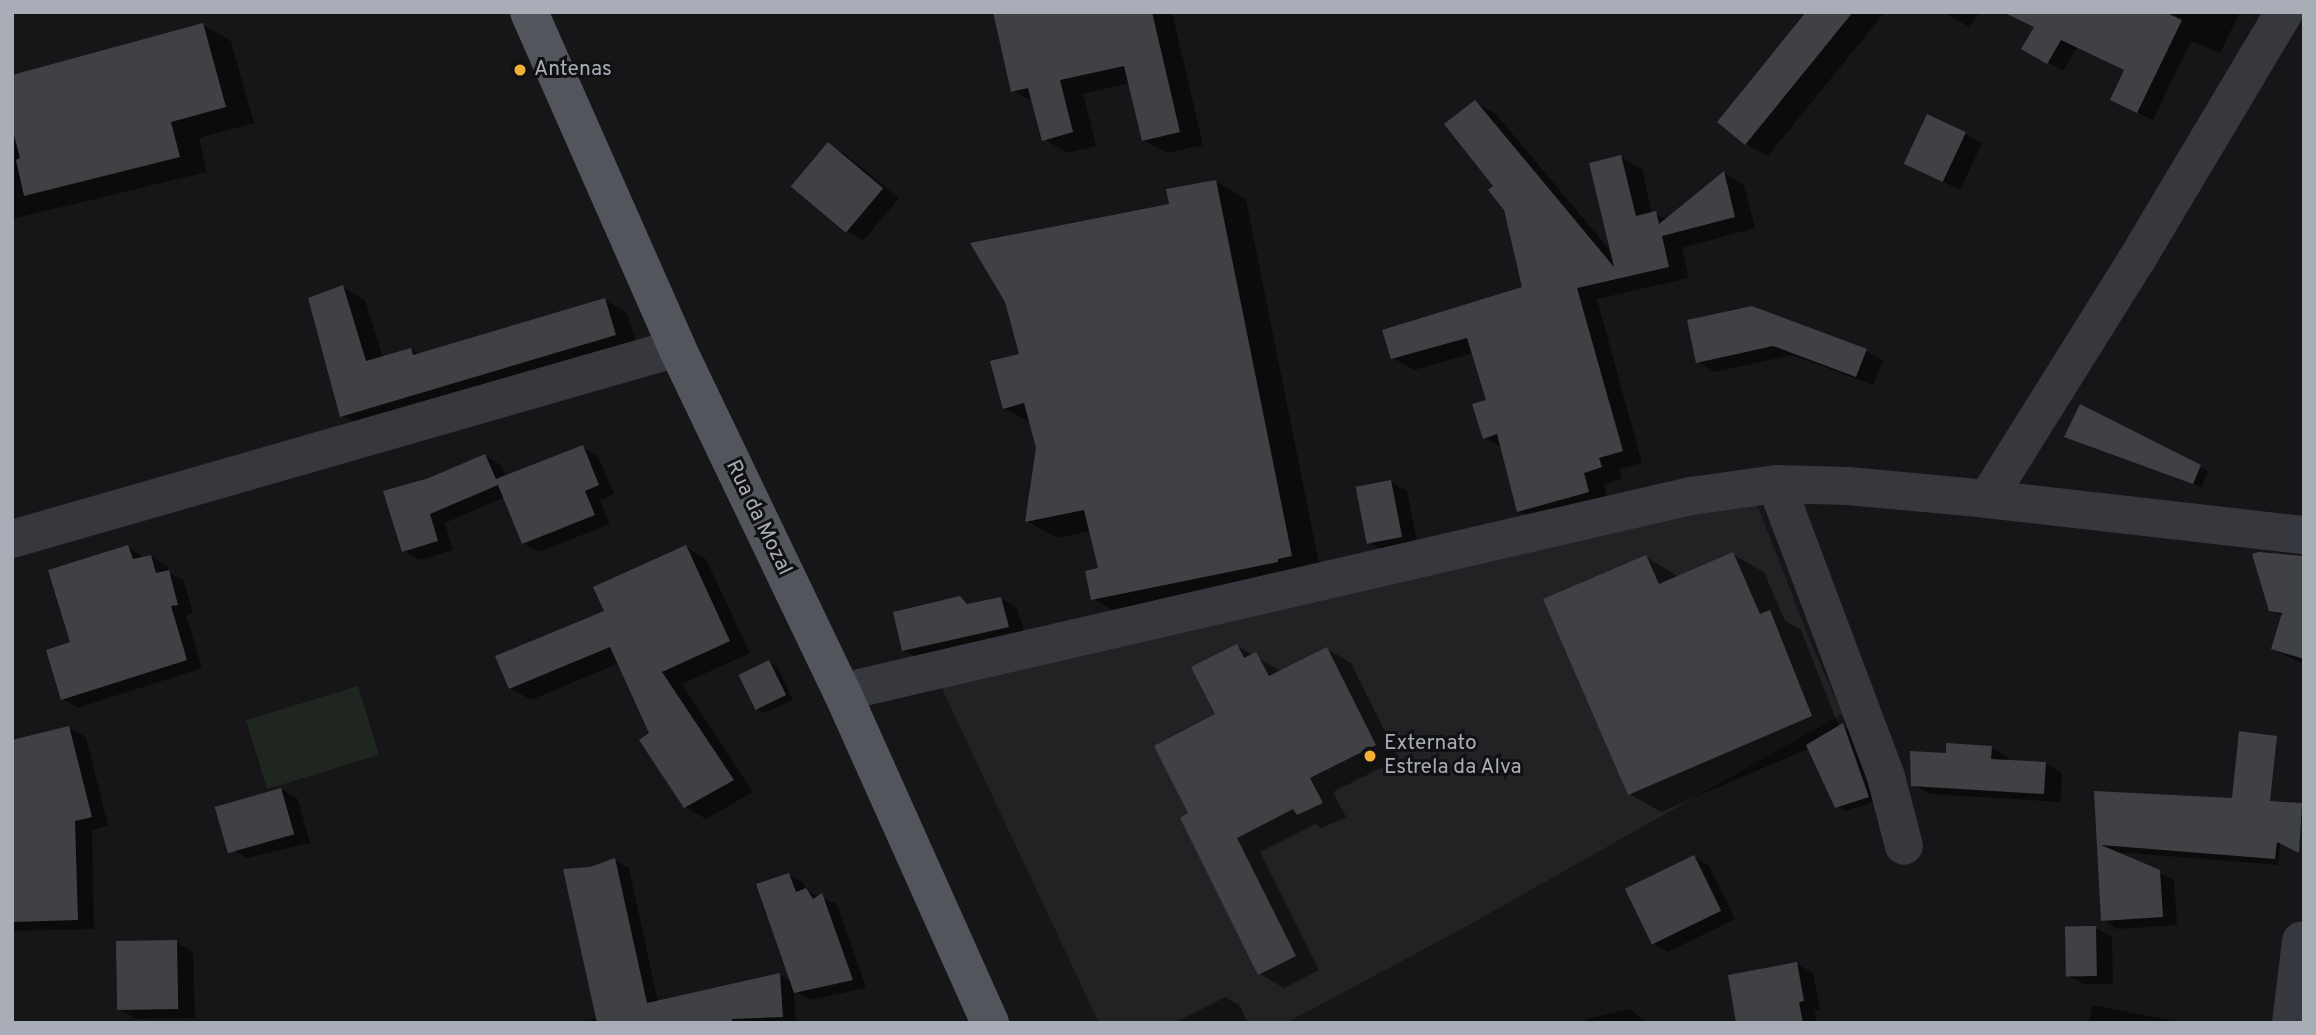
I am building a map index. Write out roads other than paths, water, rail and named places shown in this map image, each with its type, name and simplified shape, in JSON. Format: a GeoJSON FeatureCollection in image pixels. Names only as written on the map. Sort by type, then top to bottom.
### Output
{"type":"FeatureCollection","features":[{"type":"Feature","properties":{"kind":"main road","name":"Rua da Mozal"},"geometry":{"type":"LineString","coordinates":[[528,12],[677,348],[842,692],[990,1023]]}},
{"type":"Feature","properties":{"kind":"street"},"geometry":{"type":"LineString","coordinates":[[1987,499],[2137,258],[2284,12]]}},
{"type":"Feature","properties":{"kind":"street"},"geometry":{"type":"LineString","coordinates":[[12,539],[677,348]]}},
{"type":"Feature","properties":{"kind":"street"},"geometry":{"type":"LineString","coordinates":[[1776,484],[1886,777],[1904,846]]}},
{"type":"Feature","properties":{"kind":"street"},"geometry":{"type":"LineString","coordinates":[[842,692],[1691,496],[1776,484],[1848,486],[1987,499],[2304,535]]}},
{"type":"Feature","properties":{"kind":"street"},"geometry":{"type":"LineString","coordinates":[[2291,1023],[2303,940]]}},
{"type":"Feature","properties":{"kind":"place","name":"Antenas"},"geometry":{"type":"Point","coordinates":[520,70]}},
{"type":"Feature","properties":{"kind":"place","name":"Externato Estrela da Alva"},"geometry":{"type":"Point","coordinates":[1370,756]}}]}
